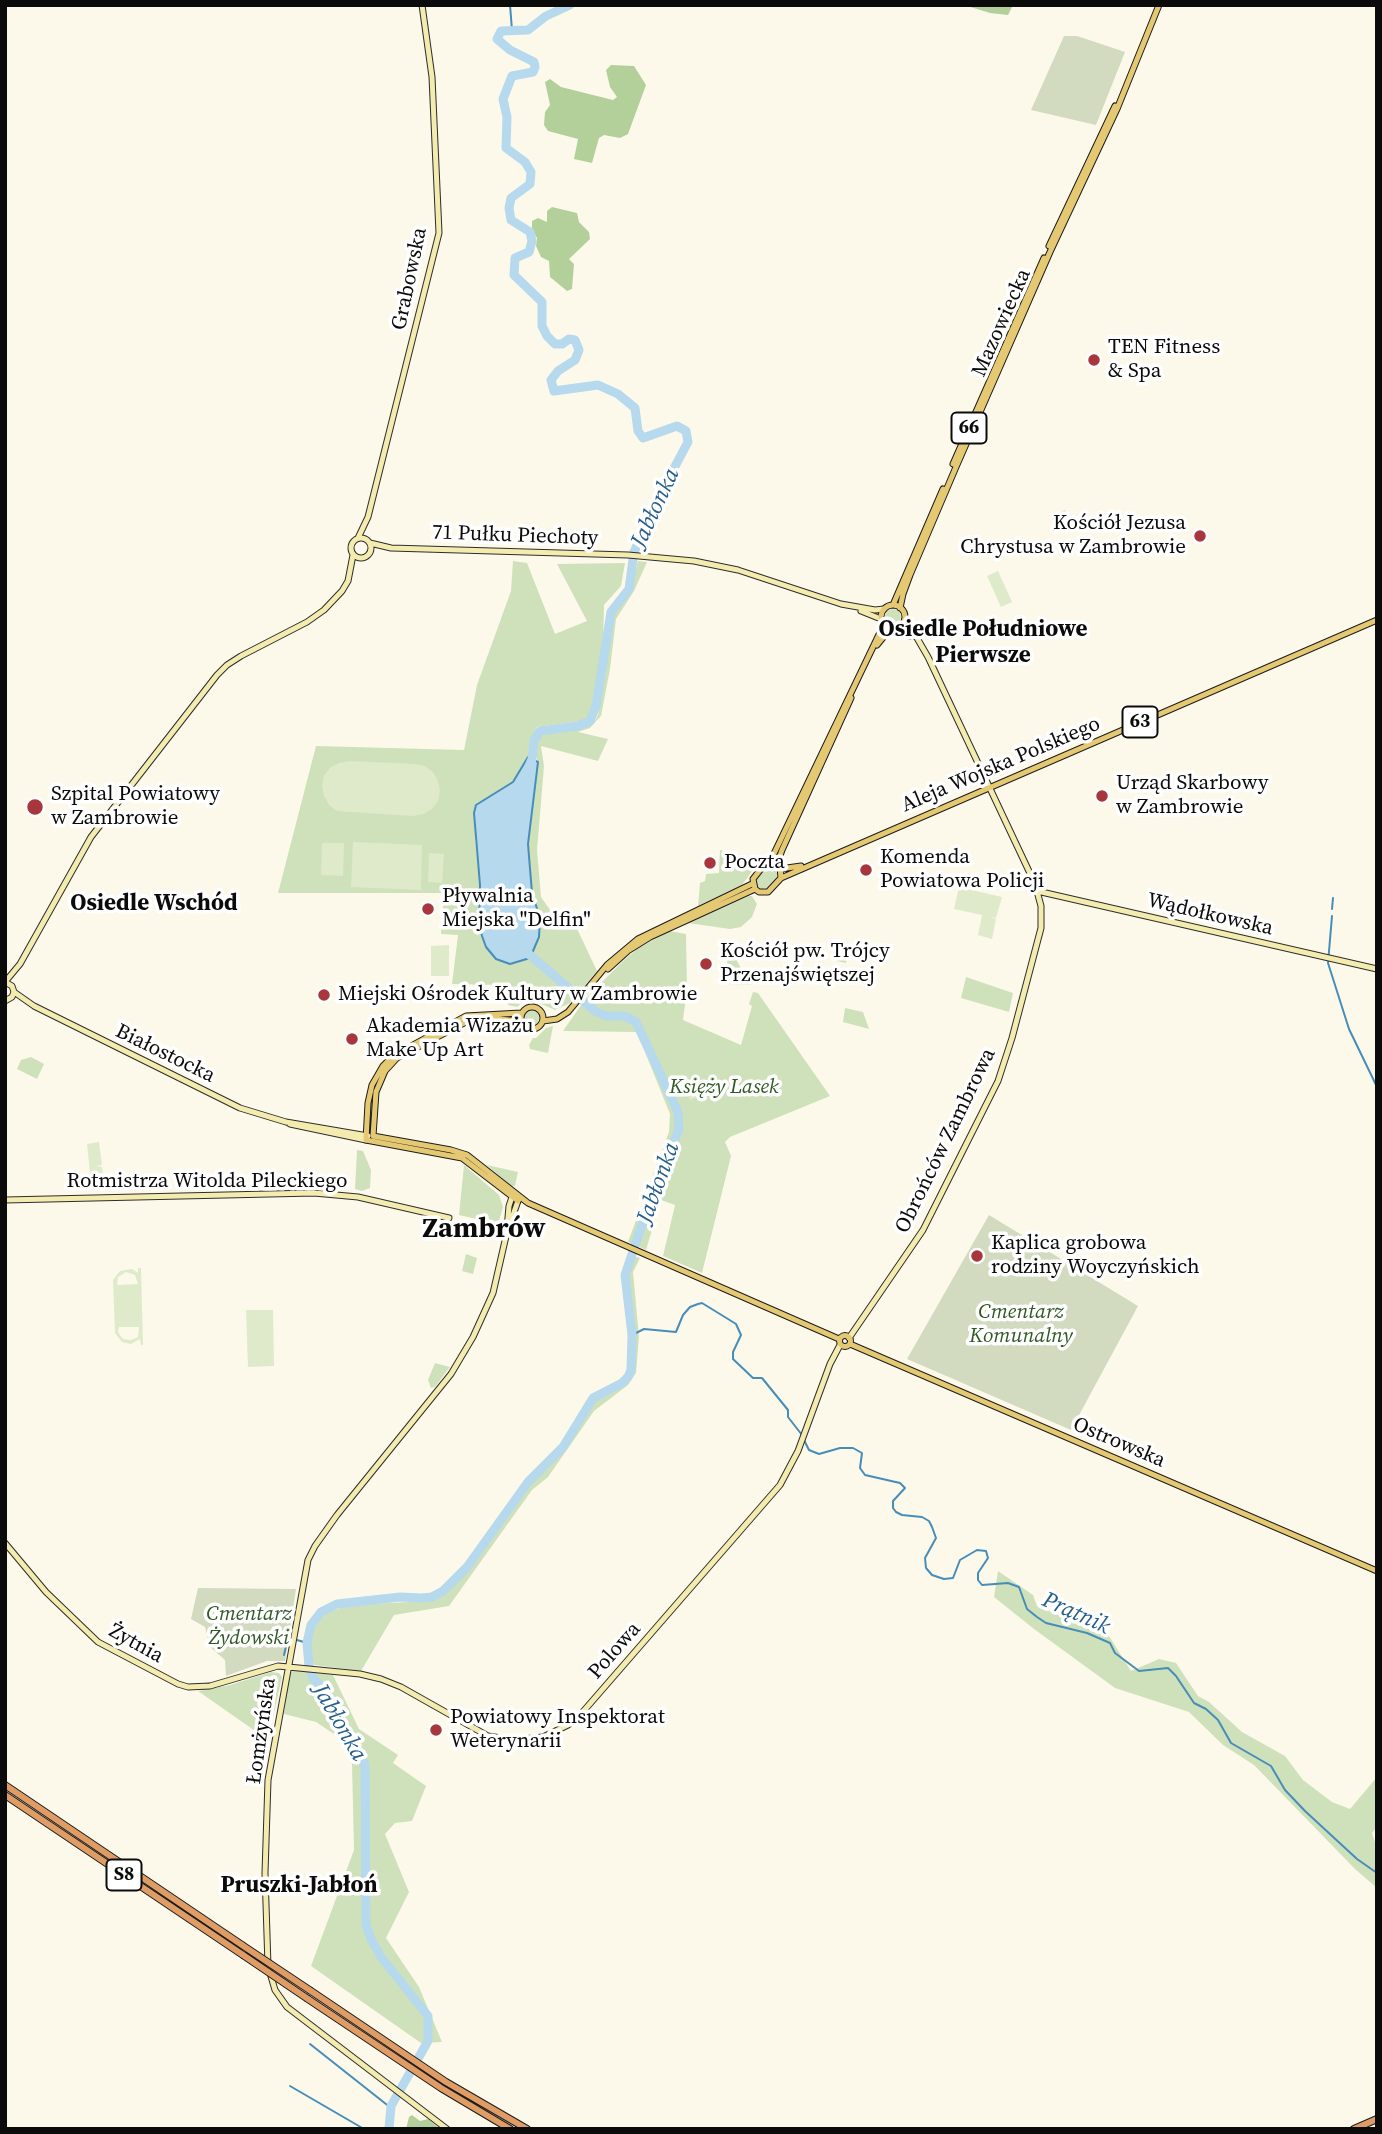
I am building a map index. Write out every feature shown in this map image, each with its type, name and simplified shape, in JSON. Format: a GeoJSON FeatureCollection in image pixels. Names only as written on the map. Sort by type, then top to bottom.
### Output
{"type":"FeatureCollection","features":[{"type":"Feature","properties":{"kind":"highway","name":"S8"},"geometry":{"type":"LineString","coordinates":[[5,1785],[242,1945],[389,2054],[527,2129]]}},
{"type":"Feature","properties":{"kind":"highway","name":"S8"},"geometry":{"type":"LineString","coordinates":[[5,1795],[243,1955],[391,2046],[443,2085],[510,2129]]}},
{"type":"Feature","properties":{"kind":"highway"},"geometry":{"type":"LineString","coordinates":[[1354,2129],[1377,2119]]}},
{"type":"Feature","properties":{"kind":"main road","name":"66"},"geometry":{"type":"LineString","coordinates":[[1105,131],[1159,5]]}},
{"type":"Feature","properties":{"kind":"main road","name":"Mazowiecka"},"geometry":{"type":"LineString","coordinates":[[893,606],[1019,311],[1105,131]]}},
{"type":"Feature","properties":{"kind":"main road","name":"Mazowiecka"},"geometry":{"type":"LineString","coordinates":[[900,608],[903,594],[956,467],[1105,131]]}},
{"type":"Feature","properties":{"kind":"main road"},"geometry":{"type":"LineString","coordinates":[[776,865],[882,622],[884,609],[893,606],[900,608],[905,616],[900,625],[890,629],[880,641],[862,675],[782,850],[776,865],[780,878]]}},
{"type":"Feature","properties":{"kind":"main road","name":"Aleja Wojska Polskiego"},"geometry":{"type":"LineString","coordinates":[[780,878],[1377,620]]}},
{"type":"Feature","properties":{"kind":"main road"},"geometry":{"type":"LineString","coordinates":[[882,622],[890,629]]}},
{"type":"Feature","properties":{"kind":"main road","name":"Aleja Wojska Polskiego"},"geometry":{"type":"LineString","coordinates":[[776,865],[798,867],[830,856]]}},
{"type":"Feature","properties":{"kind":"main road","name":"63"},"geometry":{"type":"LineString","coordinates":[[542,1017],[563,1016],[618,954],[648,933],[754,886],[759,871],[776,865]]}},
{"type":"Feature","properties":{"kind":"main road","name":"63"},"geometry":{"type":"LineString","coordinates":[[754,886],[759,892],[768,892],[780,878]]}},
{"type":"Feature","properties":{"kind":"main road","name":"63"},"geometry":{"type":"LineString","coordinates":[[368,1137],[368,1103],[372,1085],[383,1066],[393,1056],[461,1018],[483,1013],[522,1013],[528,1007],[534,1006],[542,1017]]}},
{"type":"Feature","properties":{"kind":"main road"},"geometry":{"type":"LineString","coordinates":[[521,1021],[522,1013]]}},
{"type":"Feature","properties":{"kind":"main road","name":"63"},"geometry":{"type":"LineString","coordinates":[[368,1137],[376,1091],[385,1072],[397,1058],[468,1021],[486,1018],[521,1021],[527,1028],[533,1029],[539,1026],[542,1017]]}},
{"type":"Feature","properties":{"kind":"main road","name":"Białostocka"},"geometry":{"type":"LineString","coordinates":[[368,1137],[461,1153],[485,1167],[516,1197]]}},
{"type":"Feature","properties":{"kind":"main road"},"geometry":{"type":"LineString","coordinates":[[516,1197],[846,1347],[849,1341]]}},
{"type":"Feature","properties":{"kind":"main road","name":"Ostrowska"},"geometry":{"type":"LineString","coordinates":[[849,1341],[1377,1571]]}},
{"type":"Feature","properties":{"kind":"street","name":"Grabowska"},"geometry":{"type":"LineString","coordinates":[[358,538],[368,517],[439,233],[432,77],[422,5]]}},
{"type":"Feature","properties":{"kind":"street"},"geometry":{"type":"LineString","coordinates":[[5,982],[20,964],[84,846],[217,675],[241,656],[316,615],[342,591],[362,558],[370,552],[368,517]]}},
{"type":"Feature","properties":{"kind":"street"},"geometry":{"type":"LineString","coordinates":[[351,575],[351,546],[358,538],[368,541]]}},
{"type":"Feature","properties":{"kind":"street","name":"71 Pułku Piechoty"},"geometry":{"type":"LineString","coordinates":[[368,541],[391,548]]}},
{"type":"Feature","properties":{"kind":"street","name":"71 Pułku Piechoty"},"geometry":{"type":"LineString","coordinates":[[370,552],[391,548],[628,555],[694,561],[738,570],[841,604],[884,609]]}},
{"type":"Feature","properties":{"kind":"street"},"geometry":{"type":"LineString","coordinates":[[353,555],[362,558]]}},
{"type":"Feature","properties":{"kind":"street"},"geometry":{"type":"LineString","coordinates":[[841,604],[882,622]]}},
{"type":"Feature","properties":{"kind":"street"},"geometry":{"type":"LineString","coordinates":[[900,625],[923,648],[988,787]]}},
{"type":"Feature","properties":{"kind":"street","name":"Obrońców Zambrowa"},"geometry":{"type":"LineString","coordinates":[[849,1341],[923,1230],[998,1081],[1041,935],[1042,921],[1037,891],[988,787]]}},
{"type":"Feature","properties":{"kind":"street","name":"Wądołkowska"},"geometry":{"type":"LineString","coordinates":[[1037,891],[1377,969]]}},
{"type":"Feature","properties":{"kind":"street"},"geometry":{"type":"LineString","coordinates":[[8,1000],[20,964]]}},
{"type":"Feature","properties":{"kind":"street","name":"Białostocka"},"geometry":{"type":"LineString","coordinates":[[5,982],[34,1006],[240,1108],[286,1122],[368,1137]]}},
{"type":"Feature","properties":{"kind":"street","name":"Białostocka"},"geometry":{"type":"LineString","coordinates":[[8,1000],[34,1006]]}},
{"type":"Feature","properties":{"kind":"street","name":"Rotmistrza Witolda Pileckiego"},"geometry":{"type":"LineString","coordinates":[[5,1200],[306,1193],[358,1196],[449,1218]]}},
{"type":"Feature","properties":{"kind":"street","name":"Łomżyńska"},"geometry":{"type":"LineString","coordinates":[[447,2129],[287,2007],[272,1985],[268,1966],[265,1873],[268,1780],[300,1596],[312,1550],[451,1374],[474,1337],[493,1293],[508,1232],[507,1221],[516,1197]]}},
{"type":"Feature","properties":{"kind":"street","name":"Polowa"},"geometry":{"type":"LineString","coordinates":[[287,1666],[389,1681],[471,1727],[497,1738],[522,1740],[556,1732],[581,1714],[780,1485],[802,1443],[840,1342]]}},
{"type":"Feature","properties":{"kind":"street","name":"Żytnia"},"geometry":{"type":"LineString","coordinates":[[5,1543],[46,1592],[98,1642],[178,1684],[198,1688],[271,1667],[287,1666]]}},
{"type":"Feature","properties":{"kind":"green space"},"geometry":{"type":"Polygon","coordinates":[[[964,5],[1013,5],[1008,15],[964,5]]]}},
{"type":"Feature","properties":{"kind":"green space"},"geometry":{"type":"Polygon","coordinates":[[[1064,36],[1077,36],[1125,52],[1096,125],[1031,110],[1064,36]]]}},
{"type":"Feature","properties":{"kind":"green space"},"geometry":{"type":"Polygon","coordinates":[[[611,65],[634,66],[646,85],[628,134],[620,138],[604,135],[599,138],[592,163],[574,159],[578,139],[548,131],[544,125],[545,112],[550,105],[545,82],[550,79],[561,87],[613,100],[617,97],[610,87],[606,70],[611,65]]]}},
{"type":"Feature","properties":{"kind":"green space"},"geometry":{"type":"Polygon","coordinates":[[[552,207],[577,213],[579,222],[589,232],[590,239],[569,259],[574,264],[572,289],[567,291],[550,277],[549,261],[541,257],[536,246],[537,238],[532,230],[532,221],[538,218],[547,222],[547,211],[552,207]]]}},
{"type":"Feature","properties":{"kind":"green space"},"geometry":{"type":"Polygon","coordinates":[[[1065,510],[1073,527],[1067,530],[1064,522],[1054,524],[1051,516],[1065,510]]]}},
{"type":"Feature","properties":{"kind":"green space"},"geometry":{"type":"Polygon","coordinates":[[[513,561],[527,563],[555,634],[587,621],[557,564],[625,563],[621,586],[604,605],[603,645],[590,716],[582,721],[537,727],[530,739],[528,757],[513,782],[476,805],[479,922],[486,947],[536,900],[532,893],[528,844],[538,762],[534,750],[538,739],[541,733],[584,727],[595,721],[614,614],[630,592],[638,561],[647,562],[634,591],[616,619],[601,716],[590,728],[578,732],[608,739],[598,761],[541,746],[544,766],[537,850],[541,897],[555,917],[563,921],[572,918],[597,971],[570,1003],[555,1010],[532,1000],[517,1007],[508,1005],[502,985],[452,984],[458,935],[441,934],[444,893],[278,893],[316,746],[464,750],[477,685],[511,591],[513,561]]]}},
{"type":"Feature","properties":{"kind":"green space"},"geometry":{"type":"Polygon","coordinates":[[[998,571],[1012,602],[1001,607],[987,576],[998,571]]]}},
{"type":"Feature","properties":{"kind":"green space"},"geometry":{"type":"Polygon","coordinates":[[[893,609],[899,611],[899,623],[893,625],[887,623],[885,617],[887,611],[893,609]]]}},
{"type":"Feature","properties":{"kind":"green space"},"geometry":{"type":"Polygon","coordinates":[[[349,761],[425,766],[433,772],[438,781],[438,801],[432,809],[413,816],[337,811],[329,805],[324,796],[324,776],[330,768],[349,761]]]}},
{"type":"Feature","properties":{"kind":"green space"},"geometry":{"type":"Polygon","coordinates":[[[353,842],[422,845],[421,890],[351,887],[353,842]]]}},
{"type":"Feature","properties":{"kind":"green space"},"geometry":{"type":"Polygon","coordinates":[[[322,843],[344,843],[343,876],[321,875],[322,843]]]}},
{"type":"Feature","properties":{"kind":"green space"},"geometry":{"type":"Polygon","coordinates":[[[720,850],[754,858],[755,867],[742,885],[698,906],[700,883],[705,881],[706,874],[719,873],[720,850]]]}},
{"type":"Feature","properties":{"kind":"green space"},"geometry":{"type":"Polygon","coordinates":[[[429,853],[444,854],[442,883],[428,882],[429,853]]]}},
{"type":"Feature","properties":{"kind":"green space"},"geometry":{"type":"Polygon","coordinates":[[[767,867],[777,869],[777,877],[767,888],[760,889],[756,884],[757,879],[767,867]]]}},
{"type":"Feature","properties":{"kind":"green space"},"geometry":{"type":"Polygon","coordinates":[[[959,887],[1002,897],[996,918],[990,917],[996,919],[992,939],[978,935],[982,915],[954,909],[959,887]]]}},
{"type":"Feature","properties":{"kind":"green space"},"geometry":{"type":"Polygon","coordinates":[[[752,896],[757,904],[752,917],[741,927],[730,929],[688,923],[752,896]]]}},
{"type":"Feature","properties":{"kind":"green space","name":"Księży Lasek"},"geometry":{"type":"Polygon","coordinates":[[[669,931],[686,934],[687,989],[683,1020],[741,1045],[752,1006],[749,1004],[753,992],[758,993],[830,1096],[730,1137],[725,1142],[731,1156],[702,1273],[663,1256],[675,1205],[661,1200],[646,1250],[628,1242],[669,1132],[670,1114],[637,1032],[563,1031],[586,998],[624,960],[637,949],[669,931]]]}},
{"type":"Feature","properties":{"kind":"green space"},"geometry":{"type":"Polygon","coordinates":[[[836,941],[849,944],[846,963],[837,961],[834,954],[836,941]]]}},
{"type":"Feature","properties":{"kind":"green space"},"geometry":{"type":"Polygon","coordinates":[[[449,945],[449,976],[431,976],[431,946],[449,945]]]}},
{"type":"Feature","properties":{"kind":"green space"},"geometry":{"type":"Polygon","coordinates":[[[728,946],[751,985],[726,984],[728,946]]]}},
{"type":"Feature","properties":{"kind":"green space"},"geometry":{"type":"Polygon","coordinates":[[[966,977],[1013,993],[1009,1012],[961,998],[966,977]]]}},
{"type":"Feature","properties":{"kind":"green space"},"geometry":{"type":"Polygon","coordinates":[[[845,1008],[863,1012],[869,1029],[843,1022],[845,1008]]]}},
{"type":"Feature","properties":{"kind":"green space"},"geometry":{"type":"Polygon","coordinates":[[[531,1010],[539,1018],[531,1026],[523,1018],[531,1010]]]}},
{"type":"Feature","properties":{"kind":"green space"},"geometry":{"type":"Polygon","coordinates":[[[553,1026],[548,1053],[530,1049],[533,1038],[553,1026]]]}},
{"type":"Feature","properties":{"kind":"green space"},"geometry":{"type":"Polygon","coordinates":[[[31,1057],[44,1064],[37,1079],[17,1069],[21,1060],[31,1057]]]}},
{"type":"Feature","properties":{"kind":"green space"},"geometry":{"type":"Polygon","coordinates":[[[691,1079],[699,1096],[690,1100],[682,1084],[691,1079]]]}},
{"type":"Feature","properties":{"kind":"green space"},"geometry":{"type":"Polygon","coordinates":[[[99,1142],[102,1165],[96,1166],[102,1167],[103,1173],[90,1173],[87,1144],[99,1142]]]}},
{"type":"Feature","properties":{"kind":"green space"},"geometry":{"type":"Polygon","coordinates":[[[357,1150],[363,1151],[371,1170],[370,1188],[362,1191],[355,1189],[357,1150]]]}},
{"type":"Feature","properties":{"kind":"green space"},"geometry":{"type":"Polygon","coordinates":[[[464,1165],[499,1195],[503,1207],[499,1221],[495,1223],[459,1215],[464,1165]]]}},
{"type":"Feature","properties":{"kind":"green space"},"geometry":{"type":"Polygon","coordinates":[[[487,1165],[518,1172],[515,1186],[511,1186],[487,1165]]]}},
{"type":"Feature","properties":{"kind":"green space","name":"Cmentarz Komunalny"},"geometry":{"type":"Polygon","coordinates":[[[989,1215],[1138,1306],[1071,1430],[907,1359],[989,1215]]]}},
{"type":"Feature","properties":{"kind":"green space"},"geometry":{"type":"Polygon","coordinates":[[[466,1254],[477,1258],[473,1274],[462,1271],[466,1254]]]}},
{"type":"Feature","properties":{"kind":"green space"},"geometry":{"type":"Polygon","coordinates":[[[633,1256],[640,1258],[633,1272],[639,1337],[636,1373],[628,1385],[594,1411],[548,1477],[532,1490],[449,1606],[394,1615],[361,1671],[314,1665],[309,1650],[312,1632],[323,1614],[349,1605],[429,1601],[442,1596],[461,1578],[526,1487],[564,1449],[593,1403],[629,1379],[635,1339],[628,1274],[633,1256]]]}},
{"type":"Feature","properties":{"kind":"green space"},"geometry":{"type":"Polygon","coordinates":[[[138,1268],[141,1268],[143,1345],[140,1339],[131,1344],[122,1342],[115,1333],[113,1280],[120,1271],[132,1269],[138,1273],[138,1268]],[[126,1272],[118,1277],[117,1285],[138,1284],[135,1275],[126,1272]],[[119,1327],[118,1332],[123,1339],[131,1340],[138,1337],[139,1327],[119,1327]]]}},
{"type":"Feature","properties":{"kind":"green space"},"geometry":{"type":"Polygon","coordinates":[[[246,1310],[273,1310],[274,1366],[248,1367],[246,1310]]]}},
{"type":"Feature","properties":{"kind":"green space"},"geometry":{"type":"Polygon","coordinates":[[[435,1363],[450,1367],[435,1387],[431,1388],[428,1380],[435,1363]]]}},
{"type":"Feature","properties":{"kind":"green space"},"geometry":{"type":"Polygon","coordinates":[[[998,1571],[1033,1595],[1037,1606],[1109,1636],[1131,1671],[1159,1659],[1176,1663],[1198,1696],[1209,1702],[1242,1732],[1285,1756],[1303,1780],[1332,1802],[1350,1809],[1377,1777],[1377,1827],[1372,1833],[1377,1848],[1377,1888],[1355,1869],[1254,1765],[1223,1745],[1189,1712],[1115,1688],[994,1597],[998,1571]]]}},
{"type":"Feature","properties":{"kind":"green space","name":"Cmentarz Żydowski"},"geometry":{"type":"Polygon","coordinates":[[[198,1588],[296,1589],[285,1661],[267,1661],[226,1676],[225,1660],[210,1647],[205,1627],[191,1619],[198,1588]]]}},
{"type":"Feature","properties":{"kind":"green space"},"geometry":{"type":"Polygon","coordinates":[[[294,1670],[333,1675],[359,1729],[398,1755],[393,1763],[426,1786],[412,1821],[395,1823],[385,1834],[409,1892],[386,1938],[419,1987],[442,2042],[421,2043],[311,1966],[354,1850],[352,1764],[340,1738],[316,1722],[284,1714],[289,1674],[294,1670]]]}},
{"type":"Feature","properties":{"kind":"green space"},"geometry":{"type":"Polygon","coordinates":[[[271,1672],[279,1673],[282,1677],[268,1740],[198,1691],[230,1685],[271,1672]]]}},
{"type":"Feature","properties":{"kind":"green space"},"geometry":{"type":"Polygon","coordinates":[[[412,2115],[420,2121],[428,2119],[440,2129],[406,2129],[412,2115]]]}},
{"type":"Feature","properties":{"kind":"water"},"geometry":{"type":"Polygon","coordinates":[[[528,757],[538,762],[528,844],[532,893],[540,918],[539,937],[530,958],[510,964],[496,959],[486,947],[482,936],[474,813],[476,805],[513,782],[528,757]]]}},
{"type":"Feature","properties":{"kind":"waterway"},"geometry":{"type":"LineString","coordinates":[[510,5],[512,30]]}},
{"type":"Feature","properties":{"kind":"waterway","name":"Jabłonka"},"geometry":{"type":"LineString","coordinates":[[528,769],[534,740],[540,731],[578,726],[590,721],[596,706],[611,612],[629,589],[634,552],[655,504],[688,442],[686,431],[677,426],[643,438],[638,431],[635,408],[618,394],[598,385],[554,391],[551,380],[558,371],[575,360],[579,350],[575,340],[569,339],[562,344],[555,344],[547,336],[542,326],[542,302],[514,275],[515,258],[529,252],[532,241],[530,232],[511,220],[509,208],[511,198],[530,184],[531,172],[525,162],[506,148],[507,117],[503,99],[512,76],[533,72],[535,67],[534,62],[510,50],[497,39],[501,31],[528,30],[546,16],[570,5]]}},
{"type":"Feature","properties":{"kind":"waterway"},"geometry":{"type":"LineString","coordinates":[[1332,909],[1333,898]]}},
{"type":"Feature","properties":{"kind":"waterway"},"geometry":{"type":"LineString","coordinates":[[1332,916],[1328,963],[1349,1029],[1377,1087]]}},
{"type":"Feature","properties":{"kind":"waterway","name":"Jabłonka"},"geometry":{"type":"LineString","coordinates":[[389,2129],[391,2106],[428,2041],[428,2016],[381,1957],[366,1925],[365,1764],[323,1688],[313,1678],[307,1643],[311,1625],[321,1612],[337,1604],[400,1597],[432,1597],[443,1591],[467,1567],[528,1482],[563,1447],[593,1398],[628,1377],[631,1370],[632,1335],[625,1275],[653,1192],[679,1129],[678,1112],[636,1022],[625,1016],[606,1016],[595,1011],[524,950]]}},
{"type":"Feature","properties":{"kind":"waterway","name":"Prątnik"},"geometry":{"type":"LineString","coordinates":[[632,1335],[644,1329],[676,1332],[683,1315],[690,1307],[702,1303],[736,1324],[741,1335],[733,1352],[733,1359],[753,1378],[762,1378],[788,1410],[788,1417],[802,1435]]}},
{"type":"Feature","properties":{"kind":"waterway","name":"Prątnik"},"geometry":{"type":"LineString","coordinates":[[804,1440],[809,1450],[819,1454],[840,1448],[853,1448],[862,1453],[860,1468],[865,1475],[900,1483],[905,1488],[893,1501],[893,1508],[902,1515],[922,1517],[929,1521],[936,1538],[925,1558],[926,1568],[932,1575],[944,1579],[953,1578],[960,1560],[977,1550],[986,1551],[988,1558],[978,1573],[978,1580],[982,1585],[1008,1583],[1019,1587],[1027,1609],[1037,1617],[1046,1623],[1087,1633],[1110,1643],[1115,1653],[1139,1671],[1168,1668],[1194,1703],[1218,1720],[1231,1743],[1271,1766],[1285,1790],[1305,1811],[1357,1859],[1377,1873]]}},
{"type":"Feature","properties":{"kind":"waterway"},"geometry":{"type":"LineString","coordinates":[[284,1655],[288,1638]]}},
{"type":"Feature","properties":{"kind":"waterway"},"geometry":{"type":"LineString","coordinates":[[297,1640],[307,1643]]}},
{"type":"Feature","properties":{"kind":"waterway"},"geometry":{"type":"LineString","coordinates":[[310,2044],[391,2108]]}},
{"type":"Feature","properties":{"kind":"waterway"},"geometry":{"type":"LineString","coordinates":[[290,2086],[364,2129]]}},
{"type":"Feature","properties":{"kind":"place","name":"TEN Fitness & Spa"},"geometry":{"type":"Point","coordinates":[1094,360]}},
{"type":"Feature","properties":{"kind":"place","name":"Kościół Jezusa Chrystusa w Zambrowie"},"geometry":{"type":"Point","coordinates":[1200,536]}},
{"type":"Feature","properties":{"kind":"place","name":"Urząd Skarbowy w Zambrowie"},"geometry":{"type":"Point","coordinates":[1102,796]}},
{"type":"Feature","properties":{"kind":"place","name":"Szpital Powiatowy w Zambrowie"},"geometry":{"type":"Point","coordinates":[35,807]}},
{"type":"Feature","properties":{"kind":"place","name":"Poczta"},"geometry":{"type":"Point","coordinates":[710,863]}},
{"type":"Feature","properties":{"kind":"place","name":"Komenda Powiatowa Policji"},"geometry":{"type":"Point","coordinates":[866,870]}},
{"type":"Feature","properties":{"kind":"place","name":"Pływalnia Miejska \"Delfin\""},"geometry":{"type":"Point","coordinates":[428,909]}},
{"type":"Feature","properties":{"kind":"place","name":"Kościół pw. Trójcy Przenajświętszej"},"geometry":{"type":"Point","coordinates":[706,964]}},
{"type":"Feature","properties":{"kind":"place","name":"Miejski Ośrodek Kultury w Zambrowie"},"geometry":{"type":"Point","coordinates":[324,995]}},
{"type":"Feature","properties":{"kind":"place","name":"Akademia Wizażu Make Up Art"},"geometry":{"type":"Point","coordinates":[352,1039]}},
{"type":"Feature","properties":{"kind":"place","name":"Kaplica grobowa rodziny Woyczyńskich"},"geometry":{"type":"Point","coordinates":[977,1256]}},
{"type":"Feature","properties":{"kind":"place","name":"Powiatowy Inspektorat Weterynarii"},"geometry":{"type":"Point","coordinates":[436,1730]}},
{"type":"Feature","properties":{"kind":"district","name":"Osiedle Południowe Pierwsze"},"geometry":{"type":"Point","coordinates":[983,643]}},
{"type":"Feature","properties":{"kind":"district","name":"Osiedle Wschód"},"geometry":{"type":"Point","coordinates":[154,904]}},
{"type":"Feature","properties":{"kind":"district","name":"Zambrów"},"geometry":{"type":"Point","coordinates":[484,1230]}},
{"type":"Feature","properties":{"kind":"district","name":"Pruszki-Jabłoń"},"geometry":{"type":"Point","coordinates":[299,1886]}}]}
